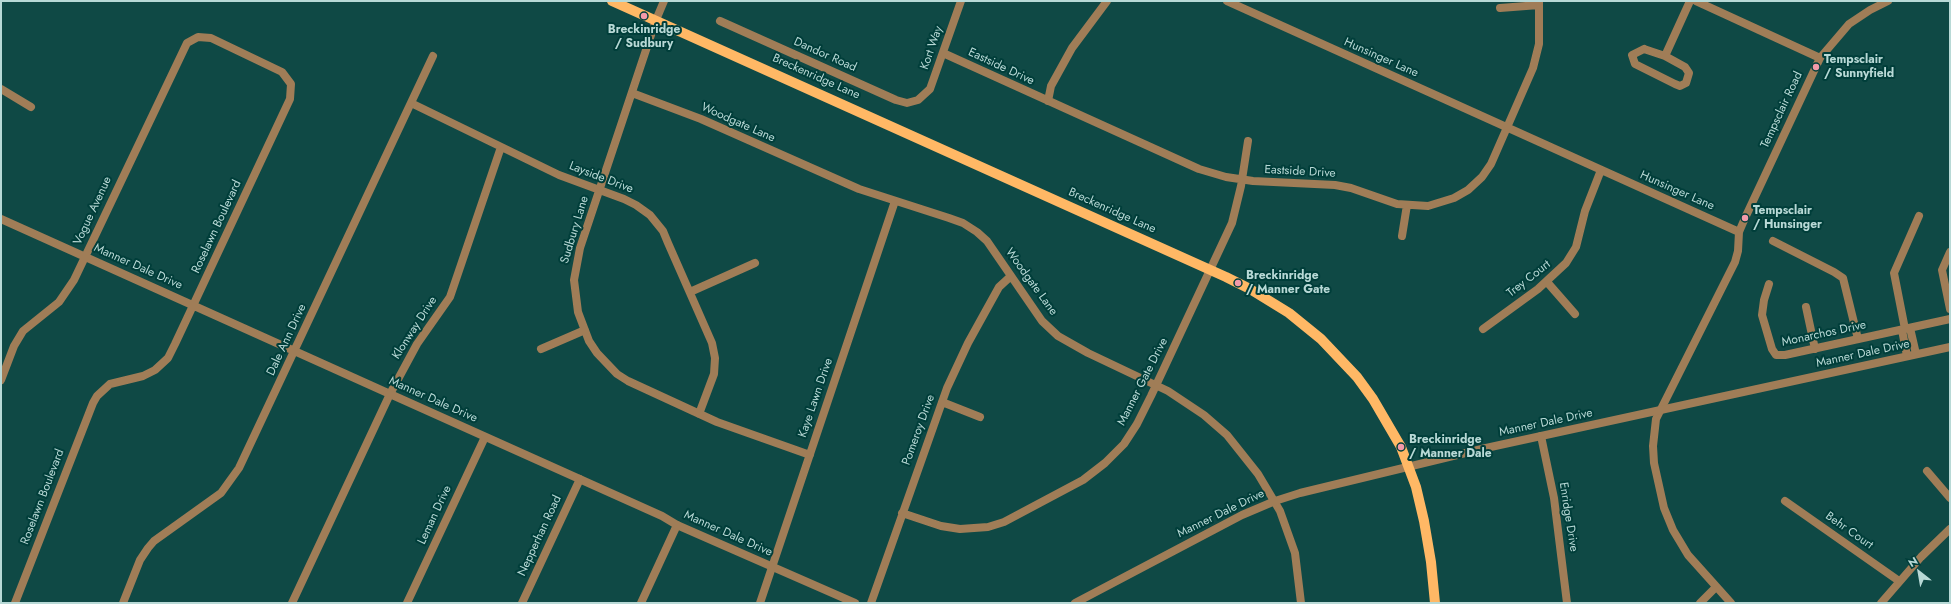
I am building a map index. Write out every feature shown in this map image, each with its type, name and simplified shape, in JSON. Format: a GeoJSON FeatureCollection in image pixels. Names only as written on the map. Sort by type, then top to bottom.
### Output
{"type":"FeatureCollection","features":[{"type":"Feature","properties":{"kind":"main road","name":"Breckenridge Lane"},"geometry":{"type":"LineString","coordinates":[[612,1],[1210,270],[1250,289],[1289,313],[1340,357],[1373,399],[1401,447],[1416,487],[1428,544],[1435,603]]}},
{"type":"Feature","properties":{"kind":"street","name":"Sudbury Lane"},"geometry":{"type":"LineString","coordinates":[[664,1],[656,20],[580,248],[575,272],[575,298],[585,330],[597,353],[617,374],[638,387],[744,432],[810,455]]}},
{"type":"Feature","properties":{"kind":"street","name":"Kort Way"},"geometry":{"type":"LineString","coordinates":[[920,99],[930,89],[961,1]]}},
{"type":"Feature","properties":{"kind":"street"},"geometry":{"type":"LineString","coordinates":[[1048,101],[1051,86],[1072,48],[1107,1]]}},
{"type":"Feature","properties":{"kind":"street","name":"Hunsinger Lane"},"geometry":{"type":"LineString","coordinates":[[1227,1],[1242,4],[1739,232]]}},
{"type":"Feature","properties":{"kind":"street"},"geometry":{"type":"LineString","coordinates":[[1665,56],[1690,1]]}},
{"type":"Feature","properties":{"kind":"street"},"geometry":{"type":"LineString","coordinates":[[1696,1],[1820,58]]}},
{"type":"Feature","properties":{"kind":"street","name":"Tempsclair Road"},"geometry":{"type":"LineString","coordinates":[[1739,232],[1820,58],[1849,24],[1870,10],[1888,1]]}},
{"type":"Feature","properties":{"kind":"street","name":"Eastside Drive"},"geometry":{"type":"LineString","coordinates":[[943,54],[1199,169],[1226,177],[1254,181],[1350,188],[1397,204],[1419,207],[1437,204],[1454,198],[1468,190],[1487,170],[1508,127],[1537,56],[1540,32],[1539,3]]}},
{"type":"Feature","properties":{"kind":"street"},"geometry":{"type":"LineString","coordinates":[[1500,8],[1539,3]]}},
{"type":"Feature","properties":{"kind":"street","name":"Dandor Road"},"geometry":{"type":"LineString","coordinates":[[720,21],[896,100],[907,103],[920,99]]}},
{"type":"Feature","properties":{"kind":"street","name":"Roselawn Boulevard"},"geometry":{"type":"LineString","coordinates":[[15,603],[97,396],[110,384],[143,376],[155,370],[164,363],[194,306],[287,106],[292,92],[291,84],[286,75],[274,67],[211,38],[198,37],[190,40]]}},
{"type":"Feature","properties":{"kind":"street","name":"Vogue Avenue"},"geometry":{"type":"LineString","coordinates":[[1,380],[20,336],[28,326],[59,302],[74,280],[183,47],[190,40]]}},
{"type":"Feature","properties":{"kind":"street"},"geometry":{"type":"LineString","coordinates":[[1644,49],[1665,56],[1685,67],[1689,73],[1686,83],[1680,86],[1635,64],[1632,55],[1637,51],[1644,49]]}},
{"type":"Feature","properties":{"kind":"street","name":"Dale Ann Drive"},"geometry":{"type":"LineString","coordinates":[[123,603],[140,560],[148,548],[167,532],[221,493],[234,477],[434,56]]}},
{"type":"Feature","properties":{"kind":"street"},"geometry":{"type":"LineString","coordinates":[[1,89],[31,107]]}},
{"type":"Feature","properties":{"kind":"street","name":"Woodgate Lane"},"geometry":{"type":"LineString","coordinates":[[632,93],[702,119],[859,189],[949,218],[970,227],[987,241],[1042,321],[1058,336],[1088,353],[1156,385],[1204,415],[1227,435],[1252,465],[1275,501],[1294,553],[1301,603]]}},
{"type":"Feature","properties":{"kind":"street","name":"Layside Drive"},"geometry":{"type":"LineString","coordinates":[[411,103],[559,175],[636,205],[654,219],[668,242],[712,343],[715,358],[712,382],[699,414]]}},
{"type":"Feature","properties":{"kind":"street","name":"Manner Gate Drive"},"geometry":{"type":"LineString","coordinates":[[902,513],[941,526],[960,529],[988,527],[1014,518],[1083,480],[1105,463],[1124,444],[1137,424],[1232,223],[1242,179],[1248,141]]}},
{"type":"Feature","properties":{"kind":"street","name":"Klonway Drive"},"geometry":{"type":"LineString","coordinates":[[292,603],[390,394],[417,344],[450,297],[501,147]]}},
{"type":"Feature","properties":{"kind":"street","name":"Trey Court"},"geometry":{"type":"LineString","coordinates":[[1483,329],[1560,271],[1576,247],[1585,211],[1601,170]]}},
{"type":"Feature","properties":{"kind":"street","name":"Kaye Lawn Drive"},"geometry":{"type":"LineString","coordinates":[[760,603],[895,201]]}},
{"type":"Feature","properties":{"kind":"street"},"geometry":{"type":"LineString","coordinates":[[1402,236],[1407,206]]}},
{"type":"Feature","properties":{"kind":"street"},"geometry":{"type":"LineString","coordinates":[[1916,354],[1906,329],[1894,273],[1919,216]]}},
{"type":"Feature","properties":{"kind":"street","name":"Manner Dale Drive"},"geometry":{"type":"LineString","coordinates":[[1,219],[580,479],[677,525],[856,603]]}},
{"type":"Feature","properties":{"kind":"street"},"geometry":{"type":"LineString","coordinates":[[1731,603],[1681,544],[1664,508],[1656,474],[1653,446],[1656,419],[1660,410],[1735,262],[1738,251],[1739,232]]}},
{"type":"Feature","properties":{"kind":"street"},"geometry":{"type":"LineString","coordinates":[[1773,241],[1843,278],[1858,340]]}},
{"type":"Feature","properties":{"kind":"street"},"geometry":{"type":"LineString","coordinates":[[1950,252],[1942,270],[1950,310]]}},
{"type":"Feature","properties":{"kind":"street"},"geometry":{"type":"LineString","coordinates":[[690,292],[755,263]]}},
{"type":"Feature","properties":{"kind":"street","name":"Pomeroy Drive"},"geometry":{"type":"LineString","coordinates":[[871,603],[942,402],[968,343],[987,308],[999,287],[1011,276]]}},
{"type":"Feature","properties":{"kind":"street"},"geometry":{"type":"LineString","coordinates":[[1547,282],[1575,314]]}},
{"type":"Feature","properties":{"kind":"street","name":"Monarchos Drive"},"geometry":{"type":"LineString","coordinates":[[1769,284],[1764,300],[1762,315],[1772,349],[1776,355],[1785,356],[1950,319]]}},
{"type":"Feature","properties":{"kind":"street"},"geometry":{"type":"LineString","coordinates":[[1806,307],[1815,349]]}},
{"type":"Feature","properties":{"kind":"street"},"geometry":{"type":"LineString","coordinates":[[1906,329],[1907,356]]}},
{"type":"Feature","properties":{"kind":"street"},"geometry":{"type":"LineString","coordinates":[[541,349],[585,330]]}},
{"type":"Feature","properties":{"kind":"street","name":"Manner Dale Drive"},"geometry":{"type":"LineString","coordinates":[[1076,603],[1208,532],[1275,501],[1321,487],[1409,468],[1541,436],[1950,347]]}},
{"type":"Feature","properties":{"kind":"street"},"geometry":{"type":"LineString","coordinates":[[942,402],[980,417]]}},
{"type":"Feature","properties":{"kind":"street","name":"Leman Drive"},"geometry":{"type":"LineString","coordinates":[[407,603],[485,436]]}},
{"type":"Feature","properties":{"kind":"street","name":"Enridge Drive"},"geometry":{"type":"LineString","coordinates":[[1541,436],[1555,505],[1567,603]]}},
{"type":"Feature","properties":{"kind":"street"},"geometry":{"type":"LineString","coordinates":[[1927,471],[1950,498]]}},
{"type":"Feature","properties":{"kind":"street","name":"Nepperhan Road"},"geometry":{"type":"LineString","coordinates":[[522,603],[580,479]]}},
{"type":"Feature","properties":{"kind":"street","name":"Behr Court"},"geometry":{"type":"LineString","coordinates":[[1785,501],[1899,581]]}},
{"type":"Feature","properties":{"kind":"street"},"geometry":{"type":"LineString","coordinates":[[641,603],[677,525]]}},
{"type":"Feature","properties":{"kind":"street"},"geometry":{"type":"LineString","coordinates":[[1881,603],[1921,557],[1950,529]]}},
{"type":"Feature","properties":{"kind":"street"},"geometry":{"type":"LineString","coordinates":[[1700,603],[1716,587]]}},
{"type":"Feature","properties":{"kind":"place","name":"Breckinridge / Sudbury"},"geometry":{"type":"Point","coordinates":[644,16]}},
{"type":"Feature","properties":{"kind":"place","name":"Tempsclair / Sunnyfield"},"geometry":{"type":"Point","coordinates":[1816,67]}},
{"type":"Feature","properties":{"kind":"place","name":"Tempsclair / Hunsinger"},"geometry":{"type":"Point","coordinates":[1745,218]}},
{"type":"Feature","properties":{"kind":"place","name":"Breckinridge / Manner Gate"},"geometry":{"type":"Point","coordinates":[1238,283]}},
{"type":"Feature","properties":{"kind":"place","name":"Breckinridge / Manner Dale"},"geometry":{"type":"Point","coordinates":[1401,447]}}]}
